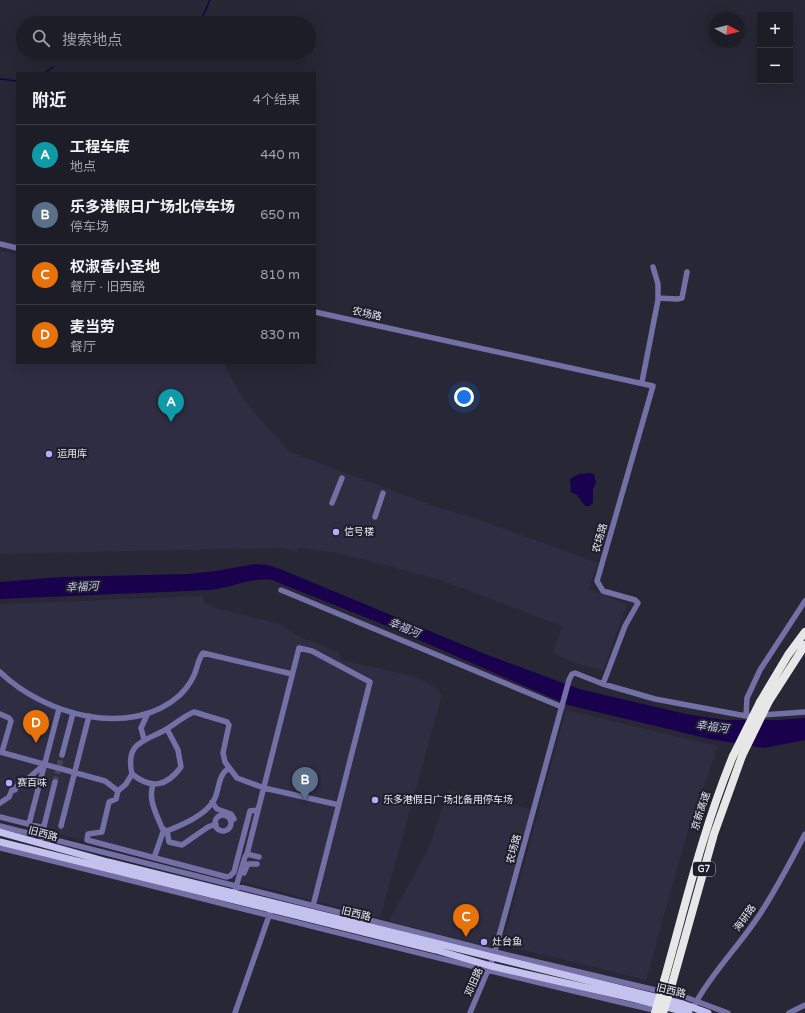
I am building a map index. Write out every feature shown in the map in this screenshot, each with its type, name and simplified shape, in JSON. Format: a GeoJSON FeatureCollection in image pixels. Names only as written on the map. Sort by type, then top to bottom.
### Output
{"type":"FeatureCollection","features":[{"type":"Feature","properties":{"kind":"highway","name":"京新高速"},"geometry":{"type":"LineString","coordinates":[[664,1013],[668,983],[705,832],[717,794],[733,756],[760,702],[788,655],[805,632]]}},
{"type":"Feature","properties":{"kind":"highway","name":"京新高速"},"geometry":{"type":"LineString","coordinates":[[655,1013],[668,983],[714,834],[742,756],[769,701],[805,645]]}},
{"type":"Feature","properties":{"kind":"main road","name":"旧西路"},"geometry":{"type":"LineString","coordinates":[[0,832],[237,890],[271,910],[436,950],[490,968],[632,998],[693,1007]]}},
{"type":"Feature","properties":{"kind":"main road","name":"旧西路"},"geometry":{"type":"LineString","coordinates":[[0,842],[233,903],[494,955],[693,1007],[708,1013]]}},
{"type":"Feature","properties":{"kind":"street"},"geometry":{"type":"LineString","coordinates":[[0,244],[16,248]]}},
{"type":"Feature","properties":{"kind":"street"},"geometry":{"type":"LineString","coordinates":[[642,382],[658,298],[658,284],[653,267]]}},
{"type":"Feature","properties":{"kind":"street"},"geometry":{"type":"LineString","coordinates":[[658,298],[677,300],[682,298],[687,272]]}},
{"type":"Feature","properties":{"kind":"street","name":"农场路"},"geometry":{"type":"LineString","coordinates":[[316,312],[642,382],[652,386],[597,581],[603,590],[635,600],[638,604],[626,626],[603,684],[575,673],[572,674],[569,680],[494,955]]}},
{"type":"Feature","properties":{"kind":"street"},"geometry":{"type":"LineString","coordinates":[[332,503],[342,478]]}},
{"type":"Feature","properties":{"kind":"street"},"geometry":{"type":"LineString","coordinates":[[374,517],[383,493]]}},
{"type":"Feature","properties":{"kind":"street"},"geometry":{"type":"LineString","coordinates":[[281,590],[562,706]]}},
{"type":"Feature","properties":{"kind":"street"},"geometry":{"type":"LineString","coordinates":[[746,716],[747,698],[760,670],[805,601]]}},
{"type":"Feature","properties":{"kind":"street"},"geometry":{"type":"LineString","coordinates":[[0,848],[233,903],[247,854],[299,648],[312,651],[370,682],[313,906]]}},
{"type":"Feature","properties":{"kind":"street"},"geometry":{"type":"LineString","coordinates":[[0,672],[27,694],[59,709],[88,716],[112,718],[148,713],[163,707],[185,690],[192,680],[203,653],[292,674]]}},
{"type":"Feature","properties":{"kind":"street"},"geometry":{"type":"LineString","coordinates":[[603,684],[655,699],[746,716],[805,712]]}},
{"type":"Feature","properties":{"kind":"street"},"geometry":{"type":"LineString","coordinates":[[29,824],[59,709]]}},
{"type":"Feature","properties":{"kind":"street"},"geometry":{"type":"LineString","coordinates":[[258,810],[250,811],[234,872],[230,876],[220,875],[87,840],[86,836],[88,834],[102,832],[109,802],[116,799],[118,791],[126,784],[132,774],[130,758],[134,748],[144,739],[167,728],[194,712],[227,722],[229,725],[229,732],[224,753],[225,762],[237,778],[264,788],[339,805]]}},
{"type":"Feature","properties":{"kind":"street"},"geometry":{"type":"LineString","coordinates":[[62,755],[73,713]]}},
{"type":"Feature","properties":{"kind":"street"},"geometry":{"type":"LineString","coordinates":[[144,739],[141,728],[142,722],[148,713]]}},
{"type":"Feature","properties":{"kind":"street"},"geometry":{"type":"LineString","coordinates":[[0,714],[9,718],[11,721],[1,752],[105,781],[118,791]]}},
{"type":"Feature","properties":{"kind":"street"},"geometry":{"type":"LineString","coordinates":[[61,826],[88,716]]}},
{"type":"Feature","properties":{"kind":"street"},"geometry":{"type":"LineString","coordinates":[[132,774],[145,782],[152,784],[165,783],[174,776],[181,767],[178,750],[167,728]]}},
{"type":"Feature","properties":{"kind":"street"},"geometry":{"type":"LineString","coordinates":[[0,803],[9,797],[12,790],[16,790],[18,784],[25,781],[45,764]]}},
{"type":"Feature","properties":{"kind":"street"},"geometry":{"type":"LineString","coordinates":[[154,858],[166,830],[206,810],[212,802],[222,773],[229,768]]}},
{"type":"Feature","properties":{"kind":"street"},"geometry":{"type":"LineString","coordinates":[[40,843],[55,782]]}},
{"type":"Feature","properties":{"kind":"street"},"geometry":{"type":"LineString","coordinates":[[152,784],[150,794],[153,806],[162,828],[166,830],[169,842],[182,845],[208,827],[216,824],[220,816],[231,814],[234,818]]}},
{"type":"Feature","properties":{"kind":"street"},"geometry":{"type":"LineString","coordinates":[[212,802],[217,809],[221,809],[228,815],[231,823],[228,829],[221,830],[216,824]]}},
{"type":"Feature","properties":{"kind":"street"},"geometry":{"type":"LineString","coordinates":[[0,817],[44,828]]}},
{"type":"Feature","properties":{"kind":"street"},"geometry":{"type":"LineString","coordinates":[[0,826],[42,836],[237,890],[313,906],[494,955]]}},
{"type":"Feature","properties":{"kind":"street","name":"海研路"},"geometry":{"type":"LineString","coordinates":[[693,1007],[704,989],[759,915],[805,834]]}},
{"type":"Feature","properties":{"kind":"street"},"geometry":{"type":"LineString","coordinates":[[247,854],[259,857]]}},
{"type":"Feature","properties":{"kind":"street"},"geometry":{"type":"LineString","coordinates":[[237,890],[246,866],[250,863],[257,864]]}},
{"type":"Feature","properties":{"kind":"street"},"geometry":{"type":"LineString","coordinates":[[235,1013],[271,910]]}},
{"type":"Feature","properties":{"kind":"street","name":"邓旧路"},"geometry":{"type":"LineString","coordinates":[[470,1013],[490,968],[494,955]]}},
{"type":"Feature","properties":{"kind":"street"},"geometry":{"type":"LineString","coordinates":[[490,968],[664,1013]]}},
{"type":"Feature","properties":{"kind":"street"},"geometry":{"type":"LineString","coordinates":[[789,1013],[805,1005]]}},
{"type":"Feature","properties":{"kind":"street"},"geometry":{"type":"LineString","coordinates":[[693,1007],[728,1013]]}},
{"type":"Feature","properties":{"kind":"shaded area"},"geometry":{"type":"Polygon","coordinates":[[[0,251],[16,254],[16,364],[224,364],[238,391],[259,418],[290,452],[442,509],[469,516],[598,563],[589,589],[627,604],[603,671],[578,664],[552,653],[562,626],[438,579],[337,553],[299,548],[297,552],[283,548],[0,554],[0,251]]]}},
{"type":"Feature","properties":{"kind":"shaded area"},"geometry":{"type":"Polygon","coordinates":[[[202,596],[205,603],[215,608],[281,624],[296,635],[338,652],[342,660],[417,677],[437,689],[442,695],[380,918],[78,839],[0,821],[0,604],[202,596]]]}},
{"type":"Feature","properties":{"kind":"shaded area"},"geometry":{"type":"Polygon","coordinates":[[[566,710],[718,746],[687,834],[646,980],[502,945],[566,710]]]}},
{"type":"Feature","properties":{"kind":"shaded area"},"geometry":{"type":"Polygon","coordinates":[[[449,790],[531,809],[493,948],[389,921],[427,851],[449,790]]]}},
{"type":"Feature","properties":{"kind":"water"},"geometry":{"type":"Polygon","coordinates":[[[579,474],[594,474],[596,483],[593,489],[593,503],[589,506],[585,506],[577,495],[571,492],[570,479],[579,474]]]}},
{"type":"Feature","properties":{"kind":"water","name":"幸福河"},"geometry":{"type":"Polygon","coordinates":[[[255,564],[267,565],[280,569],[485,654],[579,689],[686,714],[724,720],[780,720],[805,718],[805,740],[764,748],[710,739],[568,705],[387,626],[272,580],[264,579],[248,581],[209,590],[0,599],[0,582],[61,577],[188,574],[255,564]]]}},
{"type":"Feature","properties":{"kind":"waterway"},"geometry":{"type":"LineString","coordinates":[[203,16],[210,0]]}},
{"type":"Feature","properties":{"kind":"waterway"},"geometry":{"type":"LineString","coordinates":[[46,72],[53,67]]}},
{"type":"Feature","properties":{"kind":"waterway"},"geometry":{"type":"LineString","coordinates":[[0,79],[16,81]]}},
{"type":"Feature","properties":{"kind":"tunnel"},"geometry":{"type":"LineString","coordinates":[[55,782],[62,755]]}},
{"type":"Feature","properties":{"kind":"place","name":"工程车库"},"geometry":{"type":"Point","coordinates":[171,422]}},
{"type":"Feature","properties":{"kind":"place","name":"运用库"},"geometry":{"type":"Point","coordinates":[49,454]}},
{"type":"Feature","properties":{"kind":"place","name":"信号楼"},"geometry":{"type":"Point","coordinates":[336,532]}},
{"type":"Feature","properties":{"kind":"place","name":"麦当劳"},"geometry":{"type":"Point","coordinates":[36,743]}},
{"type":"Feature","properties":{"kind":"place","name":"赛百味"},"geometry":{"type":"Point","coordinates":[9,783]}},
{"type":"Feature","properties":{"kind":"place","name":"乐多港假日广场北停车场"},"geometry":{"type":"Point","coordinates":[305,800]}},
{"type":"Feature","properties":{"kind":"place","name":"乐多港假日广场北备用停车场"},"geometry":{"type":"Point","coordinates":[375,800]}},
{"type":"Feature","properties":{"kind":"place","name":"权淑香小圣地"},"geometry":{"type":"Point","coordinates":[466,937]}},
{"type":"Feature","properties":{"kind":"place","name":"灶台鱼"},"geometry":{"type":"Point","coordinates":[484,942]}}]}
